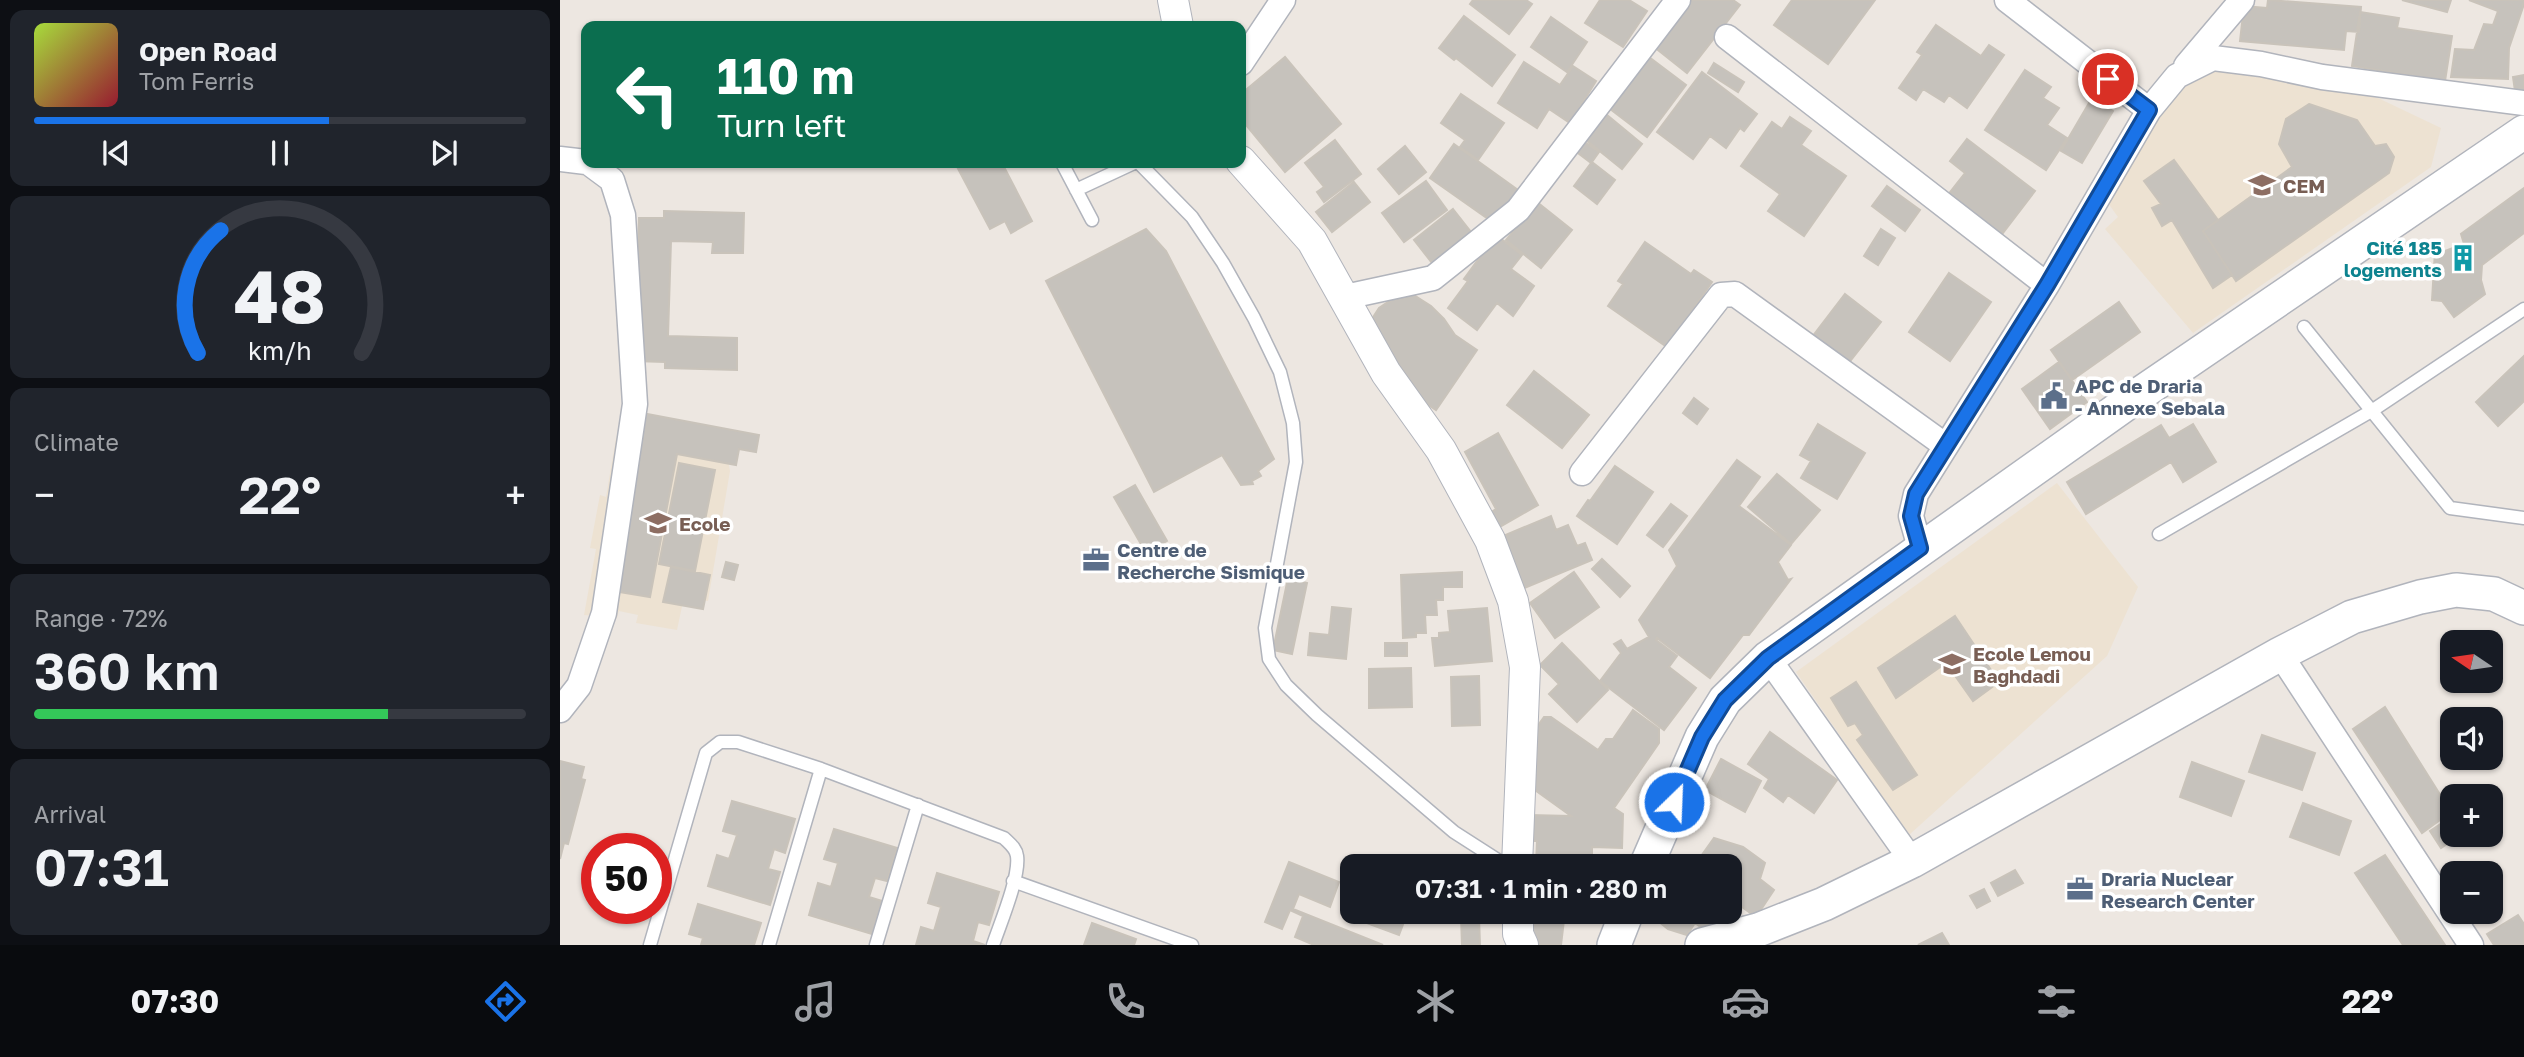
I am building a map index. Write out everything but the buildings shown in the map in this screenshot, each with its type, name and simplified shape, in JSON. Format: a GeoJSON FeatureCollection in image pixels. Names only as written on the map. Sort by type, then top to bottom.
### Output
{"type":"FeatureCollection","features":[{"type":"Feature","properties":{"kind":"main road"},"geometry":{"type":"LineString","coordinates":[[1651,854],[1702,737],[1725,700],[1768,658],[2134,398],[2524,132]]}},
{"type":"Feature","properties":{"kind":"main road"},"geometry":{"type":"LineString","coordinates":[[1702,945],[1758,930],[1824,904],[1912,861],[2280,654],[2352,617],[2420,597],[2456,590],[2494,594],[2524,608]]}},
{"type":"Feature","properties":{"kind":"main road"},"geometry":{"type":"LineString","coordinates":[[1614,945],[1622,924]]}},
{"type":"Feature","properties":{"kind":"street"},"geometry":{"type":"LineString","coordinates":[[1173,0],[1177,21]]}},
{"type":"Feature","properties":{"kind":"street"},"geometry":{"type":"LineString","coordinates":[[1246,55],[1283,0]]}},
{"type":"Feature","properties":{"kind":"street"},"geometry":{"type":"LineString","coordinates":[[1345,297],[1433,278],[1518,210],[1678,0]]}},
{"type":"Feature","properties":{"kind":"street"},"geometry":{"type":"LineString","coordinates":[[2007,0],[2149,110]]}},
{"type":"Feature","properties":{"kind":"street"},"geometry":{"type":"LineString","coordinates":[[1920,548],[1911,516],[1916,494],[2047,285],[2149,110],[2242,0]]}},
{"type":"Feature","properties":{"kind":"street"},"geometry":{"type":"LineString","coordinates":[[1727,37],[2047,285]]}},
{"type":"Feature","properties":{"kind":"street"},"geometry":{"type":"LineString","coordinates":[[2177,76],[2213,58],[2261,64],[2322,77],[2524,103]]}},
{"type":"Feature","properties":{"kind":"street"},"geometry":{"type":"LineString","coordinates":[[560,159],[581,161]]}},
{"type":"Feature","properties":{"kind":"street"},"geometry":{"type":"LineString","coordinates":[[1246,167],[1312,241],[1386,373],[1441,450],[1490,540],[1513,601],[1525,667],[1517,854]]}},
{"type":"Feature","properties":{"kind":"street"},"geometry":{"type":"LineString","coordinates":[[560,710],[579,686],[604,613],[635,404],[623,215],[612,180],[595,168]]}},
{"type":"Feature","properties":{"kind":"street"},"geometry":{"type":"LineString","coordinates":[[1582,473],[1721,295],[1728,294],[1735,295],[1946,446]]}},
{"type":"Feature","properties":{"kind":"street"},"geometry":{"type":"LineString","coordinates":[[2280,654],[2471,945]]}},
{"type":"Feature","properties":{"kind":"street"},"geometry":{"type":"LineString","coordinates":[[1768,658],[1912,861]]}},
{"type":"Feature","properties":{"kind":"street"},"geometry":{"type":"LineString","coordinates":[[1518,924],[1518,934],[1523,945]]}},
{"type":"Feature","properties":{"kind":"lane"},"geometry":{"type":"LineString","coordinates":[[1065,168],[1093,220]]}},
{"type":"Feature","properties":{"kind":"lane"},"geometry":{"type":"LineString","coordinates":[[1076,190],[1125,168]]}},
{"type":"Feature","properties":{"kind":"lane"},"geometry":{"type":"LineString","coordinates":[[1141,168],[1192,217],[1223,263],[1280,372],[1293,423],[1296,462],[1265,628],[1269,659],[1286,685],[1317,715],[1454,832],[1488,854]]}},
{"type":"Feature","properties":{"kind":"lane"},"geometry":{"type":"LineString","coordinates":[[2159,534],[2373,410],[2524,309]]}},
{"type":"Feature","properties":{"kind":"lane"},"geometry":{"type":"LineString","coordinates":[[2304,327],[2450,508],[2524,518]]}},
{"type":"Feature","properties":{"kind":"lane"},"geometry":{"type":"LineString","coordinates":[[650,945],[706,753],[720,742],[738,742],[821,769],[1004,838],[1015,848],[1018,858],[993,945]]}},
{"type":"Feature","properties":{"kind":"lane"},"geometry":{"type":"LineString","coordinates":[[769,945],[821,769]]}},
{"type":"Feature","properties":{"kind":"lane"},"geometry":{"type":"LineString","coordinates":[[876,945],[918,805]]}},
{"type":"Feature","properties":{"kind":"lane"},"geometry":{"type":"LineString","coordinates":[[1013,881],[1192,945]]}},
{"type":"Feature","properties":{"kind":"shaded area","name":"CEM"},"geometry":{"type":"Polygon","coordinates":[[[2205,69],[2327,86],[2378,98],[2441,128],[2431,167],[2193,333],[2105,229],[2118,217],[2108,203],[2133,155],[2187,78],[2205,69]]]}},
{"type":"Feature","properties":{"kind":"shaded area","name":"Ecole"},"geometry":{"type":"Polygon","coordinates":[[[616,438],[727,455],[730,471],[708,601],[684,597],[677,630],[636,623],[638,615],[619,611],[617,618],[584,615],[596,549],[590,548],[600,495],[606,497],[616,438]]]}},
{"type":"Feature","properties":{"kind":"shaded area","name":"Ecole Lemou Baghdadi"},"geometry":{"type":"Polygon","coordinates":[[[2057,483],[2138,587],[2107,656],[1909,835],[1796,672],[2057,483]]]}},
{"type":"Feature","properties":{"kind":"place","name":"CEM"},"geometry":{"type":"Point","coordinates":[2262,185]}},
{"type":"Feature","properties":{"kind":"place","name":"Cité 185 logements"},"geometry":{"type":"Point","coordinates":[2463,258]}},
{"type":"Feature","properties":{"kind":"place","name":"APC de Draria - Annexe Sebala"},"geometry":{"type":"Point","coordinates":[2054,396]}},
{"type":"Feature","properties":{"kind":"place","name":"Ecole"},"geometry":{"type":"Point","coordinates":[658,523]}},
{"type":"Feature","properties":{"kind":"place","name":"Centre de Recherche Sismique"},"geometry":{"type":"Point","coordinates":[1096,560]}},
{"type":"Feature","properties":{"kind":"place","name":"Ecole Lemou Baghdadi"},"geometry":{"type":"Point","coordinates":[1952,664]}},
{"type":"Feature","properties":{"kind":"place","name":"Draria Nuclear Research Center"},"geometry":{"type":"Point","coordinates":[2080,889]}},
{"type":"Feature","properties":{"kind":"route"},"geometry":{"type":"LineString","coordinates":[[1674,802],[1702,737],[1725,700],[1768,658],[1920,548],[1911,516],[1916,494],[2047,285],[2149,110],[2108,79]]}}]}
